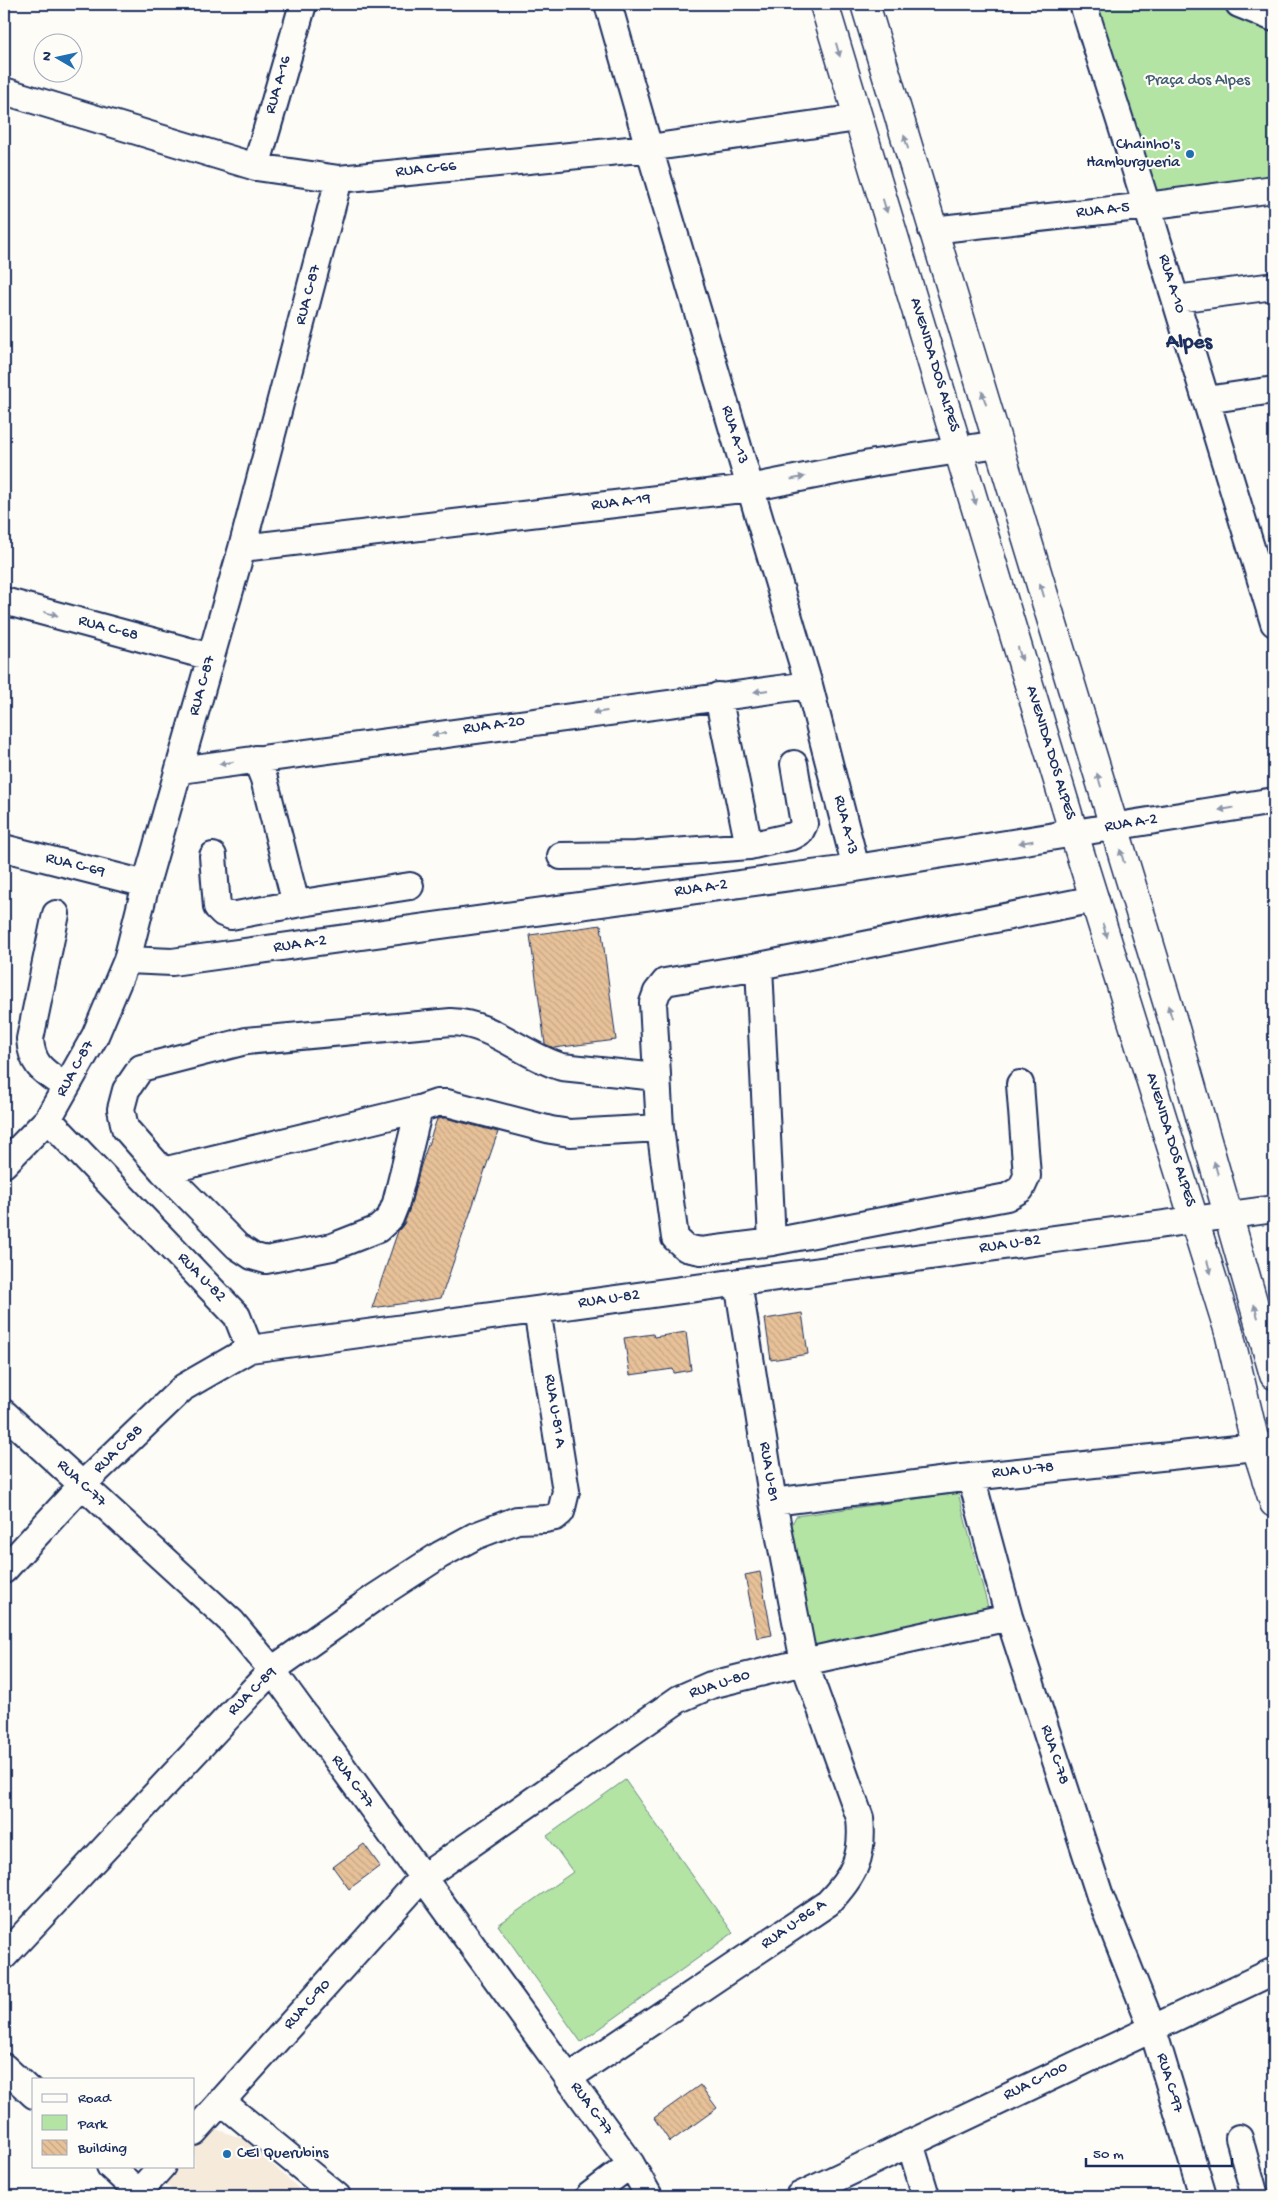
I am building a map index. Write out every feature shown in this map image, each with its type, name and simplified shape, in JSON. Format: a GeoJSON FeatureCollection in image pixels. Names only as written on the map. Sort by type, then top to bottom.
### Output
{"type":"FeatureCollection","features":[{"type":"Feature","properties":{"kind":"main road","name":"AVENIDA DOS ALPES"},"geometry":{"type":"LineString","coordinates":[[824,4],[1074,834],[1265,1446],[1274,1503]]}},
{"type":"Feature","properties":{"kind":"main road"},"geometry":{"type":"LineString","coordinates":[[865,4],[1172,1018],[1274,1375]]}},
{"type":"Feature","properties":{"kind":"street","name":"RUA A-16"},"geometry":{"type":"LineString","coordinates":[[256,167],[303,4]]}},
{"type":"Feature","properties":{"kind":"street","name":"RUA A-13"},"geometry":{"type":"LineString","coordinates":[[608,4],[648,148],[809,685],[856,868]]}},
{"type":"Feature","properties":{"kind":"street","name":"RUA A-10"},"geometry":{"type":"LineString","coordinates":[[1082,4],[1272,608]]}},
{"type":"Feature","properties":{"kind":"street"},"geometry":{"type":"LineString","coordinates":[[1238,4],[1274,18]]}},
{"type":"Feature","properties":{"kind":"street","name":"RUA C-66"},"geometry":{"type":"LineString","coordinates":[[4,91],[256,167],[339,179],[648,148],[858,118]]}},
{"type":"Feature","properties":{"kind":"street","name":"RUA C-87"},"geometry":{"type":"LineString","coordinates":[[4,1164],[48,1118],[95,1036],[127,960],[146,884],[242,548],[339,179]]}},
{"type":"Feature","properties":{"kind":"street","name":"RUA A-5"},"geometry":{"type":"LineString","coordinates":[[932,230],[1147,206],[1274,189]]}},
{"type":"Feature","properties":{"kind":"street"},"geometry":{"type":"LineString","coordinates":[[1176,299],[1274,286]]}},
{"type":"Feature","properties":{"kind":"street"},"geometry":{"type":"LineString","coordinates":[[1206,400],[1274,390]]}},
{"type":"Feature","properties":{"kind":"street","name":"RUA A-19"},"geometry":{"type":"LineString","coordinates":[[242,548],[750,488],[875,463],[998,444]]}},
{"type":"Feature","properties":{"kind":"street","name":"RUA C-68"},"geometry":{"type":"LineString","coordinates":[[4,601],[211,657]]}},
{"type":"Feature","properties":{"kind":"street","name":"RUA A-20"},"geometry":{"type":"LineString","coordinates":[[180,770],[809,685]]}},
{"type":"Feature","properties":{"kind":"street"},"geometry":{"type":"LineString","coordinates":[[718,696],[749,846]]}},
{"type":"Feature","properties":{"kind":"street"},"geometry":{"type":"LineString","coordinates":[[256,759],[264,780],[296,904]]}},
{"type":"Feature","properties":{"kind":"street"},"geometry":{"type":"LineString","coordinates":[[561,856],[636,855],[749,846],[793,836],[800,832],[804,824],[794,764]]}},
{"type":"Feature","properties":{"kind":"street","name":"RUA A-2"},"geometry":{"type":"LineString","coordinates":[[127,960],[172,962],[856,868],[1274,801]]}},
{"type":"Feature","properties":{"kind":"street","name":"RUA C-69"},"geometry":{"type":"LineString","coordinates":[[4,848],[146,884]]}},
{"type":"Feature","properties":{"kind":"street"},"geometry":{"type":"LineString","coordinates":[[213,856],[217,907],[223,913],[231,916],[410,886]]}},
{"type":"Feature","properties":{"kind":"street"},"geometry":{"type":"LineString","coordinates":[[1020,1084],[1027,1176],[1021,1189],[1007,1197],[772,1242],[701,1251],[686,1248],[675,1238],[660,1128],[653,1003],[657,992],[665,982],[759,966],[1095,899]]}},
{"type":"Feature","properties":{"kind":"street"},"geometry":{"type":"LineString","coordinates":[[56,914],[30,1039],[31,1053],[38,1066],[66,1087]]}},
{"type":"Feature","properties":{"kind":"street"},"geometry":{"type":"LineString","coordinates":[[759,966],[772,1242]]}},
{"type":"Feature","properties":{"kind":"street"},"geometry":{"type":"LineString","coordinates":[[418,1109],[396,1203],[390,1218],[378,1229],[332,1247],[266,1260],[252,1256],[237,1246],[163,1171],[125,1128],[121,1109],[126,1090],[141,1068],[246,1041],[451,1022],[467,1023],[488,1031],[547,1063],[562,1068],[657,1077]]}},
{"type":"Feature","properties":{"kind":"street"},"geometry":{"type":"LineString","coordinates":[[163,1171],[437,1103],[447,1103],[551,1130],[570,1133],[660,1128]]}},
{"type":"Feature","properties":{"kind":"street","name":"RUA U-82"},"geometry":{"type":"LineString","coordinates":[[48,1118],[237,1316],[250,1349],[1274,1209]]}},
{"type":"Feature","properties":{"kind":"street","name":"RUA U-81"},"geometry":{"type":"LineString","coordinates":[[738,1282],[773,1502],[804,1662]]}},
{"type":"Feature","properties":{"kind":"street","name":"RUA U-81 A"},"geometry":{"type":"LineString","coordinates":[[537,1310],[566,1491],[562,1512]]}},
{"type":"Feature","properties":{"kind":"street","name":"RUA C-88"},"geometry":{"type":"LineString","coordinates":[[4,1570],[82,1486],[184,1387],[250,1349]]}},
{"type":"Feature","properties":{"kind":"street","name":"RUA C-77"},"geometry":{"type":"LineString","coordinates":[[4,1413],[232,1622],[272,1670],[630,2164],[649,2196]]}},
{"type":"Feature","properties":{"kind":"street","name":"RUA U-78"},"geometry":{"type":"LineString","coordinates":[[773,1502],[971,1477],[1265,1446]]}},
{"type":"Feature","properties":{"kind":"street","name":"RUA C-78"},"geometry":{"type":"LineString","coordinates":[[971,1477],[1009,1618],[1100,1896],[1152,2027]]}},
{"type":"Feature","properties":{"kind":"street","name":"RUA C-89"},"geometry":{"type":"LineString","coordinates":[[4,1956],[272,1670],[440,1554],[475,1536],[517,1520],[545,1519],[555,1517],[562,1512]]}},
{"type":"Feature","properties":{"kind":"street","name":"RUA U-80"},"geometry":{"type":"LineString","coordinates":[[422,1878],[679,1699],[711,1685],[804,1662],[1009,1618]]}},
{"type":"Feature","properties":{"kind":"street","name":"RUA U-86 A"},"geometry":{"type":"LineString","coordinates":[[568,2078],[828,1903],[846,1883],[859,1858],[862,1839],[860,1818],[804,1662]]}},
{"type":"Feature","properties":{"kind":"street","name":"RUA C-90"},"geometry":{"type":"LineString","coordinates":[[195,2131],[422,1878]]}},
{"type":"Feature","properties":{"kind":"street","name":"RUA C-100"},"geometry":{"type":"LineString","coordinates":[[800,2196],[1152,2027],[1274,1971]]}},
{"type":"Feature","properties":{"kind":"street","name":"RUA C-97"},"geometry":{"type":"LineString","coordinates":[[1152,2027],[1203,2196]]}},
{"type":"Feature","properties":{"kind":"street"},"geometry":{"type":"LineString","coordinates":[[4,2067],[32,2093]]}},
{"type":"Feature","properties":{"kind":"street"},"geometry":{"type":"LineString","coordinates":[[221,2101],[337,2196]]}},
{"type":"Feature","properties":{"kind":"street"},"geometry":{"type":"LineString","coordinates":[[1239,2138],[1255,2196]]}},
{"type":"Feature","properties":{"kind":"street"},"geometry":{"type":"LineString","coordinates":[[910,2143],[926,2196]]}},
{"type":"Feature","properties":{"kind":"street"},"geometry":{"type":"LineString","coordinates":[[589,2196],[630,2164]]}},
{"type":"Feature","properties":{"kind":"street"},"geometry":{"type":"LineString","coordinates":[[112,2168],[137,2194],[160,2168]]}},
{"type":"Feature","properties":{"kind":"shaded area","name":"CEI Querubins"},"geometry":{"type":"Polygon","coordinates":[[[207,2126],[244,2139],[307,2196],[180,2196],[161,2181],[172,2168],[195,2168],[195,2142],[207,2126]]]}},
{"type":"Feature","properties":{"kind":"green space","name":"Praça dos Alpes"},"geometry":{"type":"Polygon","coordinates":[[[1094,4],[1214,4],[1274,30],[1274,177],[1154,197],[1094,4]]]}},
{"type":"Feature","properties":{"kind":"green space"},"geometry":{"type":"Polygon","coordinates":[[[958,1493],[988,1607],[816,1647],[802,1634],[787,1534],[796,1516],[958,1493]]]}},
{"type":"Feature","properties":{"kind":"green space"},"geometry":{"type":"Polygon","coordinates":[[[625,1780],[733,1933],[581,2042],[498,1925],[573,1872],[547,1836],[625,1780]]]}},
{"type":"Feature","properties":{"kind":"building"},"geometry":{"type":"Polygon","coordinates":[[[601,925],[616,1040],[554,1048],[545,1044],[530,935],[601,925]]]}},
{"type":"Feature","properties":{"kind":"building"},"geometry":{"type":"Polygon","coordinates":[[[445,1118],[498,1132],[441,1298],[372,1308],[398,1231],[404,1224],[410,1208],[421,1165],[437,1119],[445,1118]]]}},
{"type":"Feature","properties":{"kind":"building"},"geometry":{"type":"Polygon","coordinates":[[[802,1313],[808,1354],[771,1360],[765,1319],[802,1313]]]}},
{"type":"Feature","properties":{"kind":"building"},"geometry":{"type":"Polygon","coordinates":[[[686,1332],[691,1370],[674,1373],[673,1369],[630,1375],[624,1338],[653,1334],[654,1337],[686,1332]]]}},
{"type":"Feature","properties":{"kind":"building"},"geometry":{"type":"Polygon","coordinates":[[[760,1572],[772,1635],[757,1638],[745,1575],[760,1572]]]}},
{"type":"Feature","properties":{"kind":"building"},"geometry":{"type":"Polygon","coordinates":[[[364,1844],[380,1866],[349,1889],[333,1867],[364,1844]]]}},
{"type":"Feature","properties":{"kind":"building"},"geometry":{"type":"Polygon","coordinates":[[[700,2085],[717,2108],[670,2142],[654,2118],[700,2085]]]}},
{"type":"Feature","properties":{"kind":"place","name":"Chainho's Hamburgueria"},"geometry":{"type":"Point","coordinates":[1190,154]}},
{"type":"Feature","properties":{"kind":"place","name":"CEI Querubins"},"geometry":{"type":"Point","coordinates":[227,2154]}},
{"type":"Feature","properties":{"kind":"district","name":"Alpes"},"geometry":{"type":"Point","coordinates":[1189,343]}}]}
